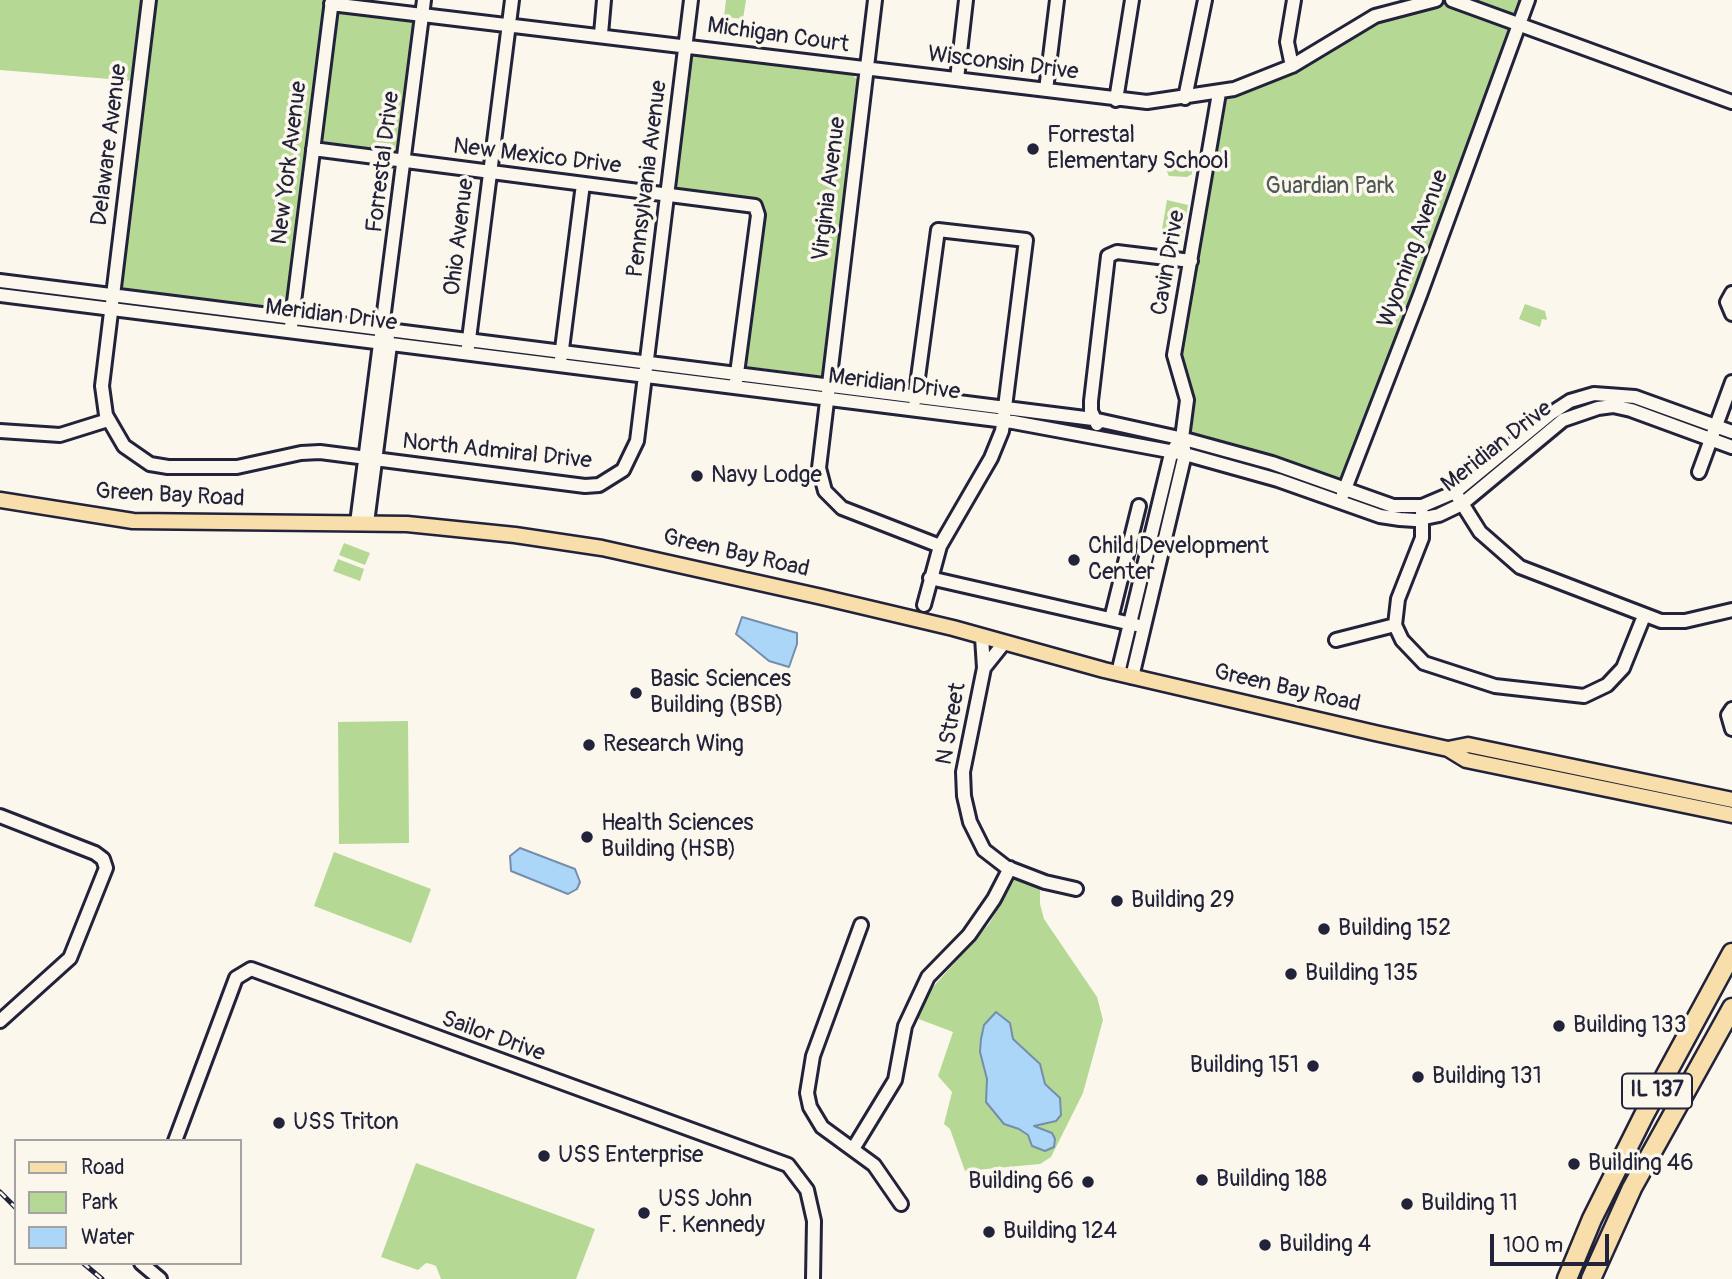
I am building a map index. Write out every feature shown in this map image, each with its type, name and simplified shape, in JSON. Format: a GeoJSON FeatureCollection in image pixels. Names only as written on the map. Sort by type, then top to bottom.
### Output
{"type":"FeatureCollection","features":[{"type":"Feature","properties":{"kind":"highway","name":"IL 137"},"geometry":{"type":"LineString","coordinates":[[1567,1279],[1592,1219],[1732,953]]}},
{"type":"Feature","properties":{"kind":"highway","name":"IL 137"},"geometry":{"type":"LineString","coordinates":[[1591,1279],[1632,1188],[1732,1008]]}},
{"type":"Feature","properties":{"kind":"highway"},"geometry":{"type":"LineString","coordinates":[[1592,1219],[1612,1229]]}},
{"type":"Feature","properties":{"kind":"main road","name":"Green Bay Road"},"geometry":{"type":"LineString","coordinates":[[0,500],[67,513],[140,521],[362,523],[467,529],[602,548],[822,597],[982,636],[1125,675],[1448,749],[1466,760],[1732,816]]}},
{"type":"Feature","properties":{"kind":"main road","name":"Green Bay Road"},"geometry":{"type":"LineString","coordinates":[[1448,749],[1468,746],[1732,800]]}},
{"type":"Feature","properties":{"kind":"street","name":"Delaware Avenue"},"geometry":{"type":"LineString","coordinates":[[108,420],[102,386],[149,0]]}},
{"type":"Feature","properties":{"kind":"street","name":"Ohio Avenue"},"geometry":{"type":"LineString","coordinates":[[467,354],[512,0]]}},
{"type":"Feature","properties":{"kind":"street"},"geometry":{"type":"LineString","coordinates":[[601,34],[604,0]]}},
{"type":"Feature","properties":{"kind":"street","name":"Pennsylvania Avenue"},"geometry":{"type":"LineString","coordinates":[[648,362],[691,0]]}},
{"type":"Feature","properties":{"kind":"street","name":"Virginia Avenue"},"geometry":{"type":"LineString","coordinates":[[874,0],[819,468],[821,482],[829,496],[855,514],[940,546]]}},
{"type":"Feature","properties":{"kind":"street"},"geometry":{"type":"LineString","coordinates":[[957,79],[967,0]]}},
{"type":"Feature","properties":{"kind":"street"},"geometry":{"type":"LineString","coordinates":[[1046,90],[1057,0]]}},
{"type":"Feature","properties":{"kind":"street"},"geometry":{"type":"LineString","coordinates":[[1116,100],[1132,0]]}},
{"type":"Feature","properties":{"kind":"street"},"geometry":{"type":"LineString","coordinates":[[1185,98],[1205,0]]}},
{"type":"Feature","properties":{"kind":"street"},"geometry":{"type":"LineString","coordinates":[[1292,66],[1287,42],[1294,0]]}},
{"type":"Feature","properties":{"kind":"street","name":"Wisconsin Drive"},"geometry":{"type":"LineString","coordinates":[[866,69],[1116,100],[1185,98],[1219,93],[1265,78],[1292,66],[1375,16],[1436,0]]}},
{"type":"Feature","properties":{"kind":"street"},"geometry":{"type":"LineString","coordinates":[[1452,0],[1732,102]]}},
{"type":"Feature","properties":{"kind":"street","name":"Wyoming Avenue"},"geometry":{"type":"LineString","coordinates":[[1340,502],[1420,295],[1528,0]]}},
{"type":"Feature","properties":{"kind":"street"},"geometry":{"type":"LineString","coordinates":[[331,2],[423,6],[509,24],[685,45]]}},
{"type":"Feature","properties":{"kind":"street","name":"New York Avenue"},"geometry":{"type":"LineString","coordinates":[[291,325],[331,2]]}},
{"type":"Feature","properties":{"kind":"street","name":"Forrestal Drive"},"geometry":{"type":"LineString","coordinates":[[362,523],[423,6]]}},
{"type":"Feature","properties":{"kind":"street","name":"Michigan Court"},"geometry":{"type":"LineString","coordinates":[[685,45],[866,69]]}},
{"type":"Feature","properties":{"kind":"street","name":"Cavin Drive"},"geometry":{"type":"LineString","coordinates":[[1125,675],[1143,627],[1182,438],[1186,400],[1175,370],[1174,355],[1219,93]]}},
{"type":"Feature","properties":{"kind":"street","name":"New Mexico Drive"},"geometry":{"type":"LineString","coordinates":[[313,149],[755,206],[758,215],[737,372]]}},
{"type":"Feature","properties":{"kind":"street"},"geometry":{"type":"LineString","coordinates":[[561,358],[583,184]]}},
{"type":"Feature","properties":{"kind":"street"},"geometry":{"type":"LineString","coordinates":[[914,408],[938,230],[1026,240],[1005,413],[991,458],[940,546],[924,605]]}},
{"type":"Feature","properties":{"kind":"street"},"geometry":{"type":"LineString","coordinates":[[1101,436],[1093,419],[1091,401],[1108,256],[1117,252],[1191,261]]}},
{"type":"Feature","properties":{"kind":"street","name":"Meridian Drive"},"geometry":{"type":"LineString","coordinates":[[0,281],[111,295],[291,325],[384,345],[467,354],[648,362],[916,394],[1179,452],[1278,480],[1389,518],[1422,512],[1459,498],[1563,420],[1598,408],[1614,406],[1631,410],[1732,447]]}},
{"type":"Feature","properties":{"kind":"street"},"geometry":{"type":"LineString","coordinates":[[1732,293],[1727,302],[1732,314]]}},
{"type":"Feature","properties":{"kind":"street","name":"Meridian Drive"},"geometry":{"type":"LineString","coordinates":[[0,295],[110,309],[291,325],[384,329],[469,340],[646,376],[914,408],[1093,419],[1182,438],[1272,463],[1393,506],[1422,512]]}},
{"type":"Feature","properties":{"kind":"street","name":"North Admiral Drive"},"geometry":{"type":"LineString","coordinates":[[108,420],[124,446],[150,464],[168,467],[237,467],[311,453],[564,485],[599,485],[623,470],[633,454],[648,362]]}},
{"type":"Feature","properties":{"kind":"street"},"geometry":{"type":"LineString","coordinates":[[735,386],[737,372]]}},
{"type":"Feature","properties":{"kind":"street"},"geometry":{"type":"LineString","coordinates":[[1699,472],[1732,382]]}},
{"type":"Feature","properties":{"kind":"street","name":"Meridian Drive"},"geometry":{"type":"LineString","coordinates":[[1459,498],[1550,414],[1570,401],[1594,394],[1635,397],[1732,432]]}},
{"type":"Feature","properties":{"kind":"street"},"geometry":{"type":"LineString","coordinates":[[0,431],[60,435],[108,420]]}},
{"type":"Feature","properties":{"kind":"street","name":"Cavin Drive"},"geometry":{"type":"LineString","coordinates":[[1125,675],[1130,623],[1179,452]]}},
{"type":"Feature","properties":{"kind":"street"},"geometry":{"type":"LineString","coordinates":[[1459,498],[1493,547],[1520,567],[1644,616],[1674,622],[1732,610]]}},
{"type":"Feature","properties":{"kind":"street"},"geometry":{"type":"LineString","coordinates":[[1111,619],[1139,506]]}},
{"type":"Feature","properties":{"kind":"street"},"geometry":{"type":"LineString","coordinates":[[1422,512],[1422,538],[1398,599],[1395,625],[1414,655],[1438,669],[1495,686],[1584,696],[1606,685],[1623,668],[1644,616]]}},
{"type":"Feature","properties":{"kind":"street"},"geometry":{"type":"LineString","coordinates":[[930,578],[1143,627]]}},
{"type":"Feature","properties":{"kind":"street"},"geometry":{"type":"LineString","coordinates":[[1336,640],[1395,625]]}},
{"type":"Feature","properties":{"kind":"street","name":"N Street"},"geometry":{"type":"LineString","coordinates":[[982,636],[984,668],[963,772],[964,796],[975,838],[994,859],[1010,868],[1045,882],[1076,889]]}},
{"type":"Feature","properties":{"kind":"street","name":"N Street"},"geometry":{"type":"LineString","coordinates":[[984,668],[1004,643]]}},
{"type":"Feature","properties":{"kind":"street"},"geometry":{"type":"LineString","coordinates":[[1732,709],[1728,715],[1732,729]]}},
{"type":"Feature","properties":{"kind":"street"},"geometry":{"type":"LineString","coordinates":[[0,816],[94,853],[105,864],[104,878],[70,958],[0,1021]]}},
{"type":"Feature","properties":{"kind":"street"},"geometry":{"type":"LineString","coordinates":[[853,1149],[895,1080],[905,1026],[928,977],[974,929],[1010,868]]}},
{"type":"Feature","properties":{"kind":"street"},"geometry":{"type":"LineString","coordinates":[[861,925],[813,1056],[807,1086],[810,1107],[822,1127],[874,1166],[901,1204]]}},
{"type":"Feature","properties":{"kind":"street","name":"Sailor Drive"},"geometry":{"type":"LineString","coordinates":[[176,1139],[236,978],[251,969],[788,1165],[807,1190],[813,1213],[816,1242],[813,1279]]}},
{"type":"Feature","properties":{"kind":"street"},"geometry":{"type":"LineString","coordinates":[[143,1265],[160,1279]]}},
{"type":"Feature","properties":{"kind":"green space"},"geometry":{"type":"Polygon","coordinates":[[[0,0],[144,0],[134,81],[0,70],[0,0]]]}},
{"type":"Feature","properties":{"kind":"green space"},"geometry":{"type":"Polygon","coordinates":[[[153,0],[325,0],[285,310],[118,288],[153,0]]]}},
{"type":"Feature","properties":{"kind":"green space"},"geometry":{"type":"Polygon","coordinates":[[[726,0],[746,0],[743,19],[724,17],[726,0]]]}},
{"type":"Feature","properties":{"kind":"green space","name":"Guardian Park"},"geometry":{"type":"Polygon","coordinates":[[[1437,0],[1514,28],[1342,483],[1198,438],[1191,433],[1194,407],[1181,359],[1227,99],[1286,76],[1377,22],[1437,0]]]}},
{"type":"Feature","properties":{"kind":"green space"},"geometry":{"type":"Polygon","coordinates":[[[1471,0],[1525,0],[1520,13],[1515,16],[1471,0]]]}},
{"type":"Feature","properties":{"kind":"green space"},"geometry":{"type":"Polygon","coordinates":[[[336,11],[415,20],[399,152],[320,141],[336,11]]]}},
{"type":"Feature","properties":{"kind":"green space"},"geometry":{"type":"Polygon","coordinates":[[[693,52],[848,71],[859,81],[825,370],[822,376],[744,366],[764,205],[755,198],[676,187],[690,56],[693,52]]]}},
{"type":"Feature","properties":{"kind":"green space"},"geometry":{"type":"Polygon","coordinates":[[[1170,160],[1192,165],[1192,174],[1187,177],[1169,176],[1165,168],[1170,160]]]}},
{"type":"Feature","properties":{"kind":"green space"},"geometry":{"type":"Polygon","coordinates":[[[1167,200],[1188,205],[1181,240],[1161,235],[1167,200]]]}},
{"type":"Feature","properties":{"kind":"green space"},"geometry":{"type":"Polygon","coordinates":[[[1525,304],[1545,311],[1547,320],[1542,319],[1540,327],[1519,319],[1525,304]]]}},
{"type":"Feature","properties":{"kind":"green space"},"geometry":{"type":"Polygon","coordinates":[[[344,543],[370,553],[365,565],[339,555],[344,543]]]}},
{"type":"Feature","properties":{"kind":"green space"},"geometry":{"type":"Polygon","coordinates":[[[338,559],[364,569],[360,581],[333,571],[338,559]]]}},
{"type":"Feature","properties":{"kind":"green space"},"geometry":{"type":"Polygon","coordinates":[[[408,721],[409,843],[339,844],[338,722],[408,721]]]}},
{"type":"Feature","properties":{"kind":"green space"},"geometry":{"type":"Polygon","coordinates":[[[334,852],[431,889],[411,943],[314,906],[334,852]]]}},
{"type":"Feature","properties":{"kind":"green space"},"geometry":{"type":"Polygon","coordinates":[[[1016,877],[1040,886],[1040,904],[1044,919],[1097,997],[1103,1020],[1083,1093],[1051,1157],[1040,1164],[965,1171],[950,1129],[944,1124],[952,1092],[938,1076],[953,1032],[916,1018],[926,995],[989,924],[1016,877]]]}},
{"type":"Feature","properties":{"kind":"green space"},"geometry":{"type":"Polygon","coordinates":[[[416,1163],[595,1229],[576,1279],[441,1279],[436,1266],[431,1264],[426,1263],[418,1270],[381,1257],[416,1163]]]}},
{"type":"Feature","properties":{"kind":"water"},"geometry":{"type":"Polygon","coordinates":[[[742,617],[797,633],[797,644],[789,667],[769,661],[736,634],[742,617]]]}},
{"type":"Feature","properties":{"kind":"water"},"geometry":{"type":"Polygon","coordinates":[[[520,848],[575,869],[580,882],[577,889],[568,894],[511,871],[510,856],[520,848]]]}},
{"type":"Feature","properties":{"kind":"water"},"geometry":{"type":"Polygon","coordinates":[[[996,1012],[1010,1023],[1013,1039],[1040,1064],[1045,1084],[1060,1098],[1061,1115],[1056,1121],[1034,1126],[1052,1133],[1055,1139],[1054,1147],[1045,1151],[1032,1146],[1028,1135],[1019,1129],[1004,1124],[986,1102],[987,1079],[980,1052],[981,1039],[984,1025],[996,1012]]]}},
{"type":"Feature","properties":{"kind":"railway"},"geometry":{"type":"LineString","coordinates":[[0,1192],[14,1206]]}},
{"type":"Feature","properties":{"kind":"railway"},"geometry":{"type":"LineString","coordinates":[[85,1265],[102,1279]]}},
{"type":"Feature","properties":{"kind":"place","name":"Forrestal Elementary School"},"geometry":{"type":"Point","coordinates":[1033,149]}},
{"type":"Feature","properties":{"kind":"place","name":"Navy Lodge"},"geometry":{"type":"Point","coordinates":[697,476]}},
{"type":"Feature","properties":{"kind":"place","name":"Child Development Center"},"geometry":{"type":"Point","coordinates":[1074,560]}},
{"type":"Feature","properties":{"kind":"place","name":"Basic Sciences Building (BSB)"},"geometry":{"type":"Point","coordinates":[636,693]}},
{"type":"Feature","properties":{"kind":"place","name":"Research Wing"},"geometry":{"type":"Point","coordinates":[589,745]}},
{"type":"Feature","properties":{"kind":"place","name":"Health Sciences Building (HSB)"},"geometry":{"type":"Point","coordinates":[587,837]}},
{"type":"Feature","properties":{"kind":"place","name":"Building 29"},"geometry":{"type":"Point","coordinates":[1117,901]}},
{"type":"Feature","properties":{"kind":"place","name":"Building 152"},"geometry":{"type":"Point","coordinates":[1324,929]}},
{"type":"Feature","properties":{"kind":"place","name":"Building 135"},"geometry":{"type":"Point","coordinates":[1291,974]}},
{"type":"Feature","properties":{"kind":"place","name":"Building 133"},"geometry":{"type":"Point","coordinates":[1559,1026]}},
{"type":"Feature","properties":{"kind":"place","name":"Building 151"},"geometry":{"type":"Point","coordinates":[1313,1066]}},
{"type":"Feature","properties":{"kind":"place","name":"Building 131"},"geometry":{"type":"Point","coordinates":[1418,1077]}},
{"type":"Feature","properties":{"kind":"place","name":"USS Triton"},"geometry":{"type":"Point","coordinates":[279,1123]}},
{"type":"Feature","properties":{"kind":"place","name":"USS Enterprise"},"geometry":{"type":"Point","coordinates":[544,1156]}},
{"type":"Feature","properties":{"kind":"place","name":"Building 46"},"geometry":{"type":"Point","coordinates":[1574,1164]}},
{"type":"Feature","properties":{"kind":"place","name":"Building 188"},"geometry":{"type":"Point","coordinates":[1202,1180]}},
{"type":"Feature","properties":{"kind":"place","name":"Building 66"},"geometry":{"type":"Point","coordinates":[1088,1182]}},
{"type":"Feature","properties":{"kind":"place","name":"Building 11"},"geometry":{"type":"Point","coordinates":[1407,1204]}},
{"type":"Feature","properties":{"kind":"place","name":"USS John F. Kennedy"},"geometry":{"type":"Point","coordinates":[644,1213]}},
{"type":"Feature","properties":{"kind":"place","name":"Building 124"},"geometry":{"type":"Point","coordinates":[989,1232]}},
{"type":"Feature","properties":{"kind":"place","name":"Building 4"},"geometry":{"type":"Point","coordinates":[1265,1245]}}]}
